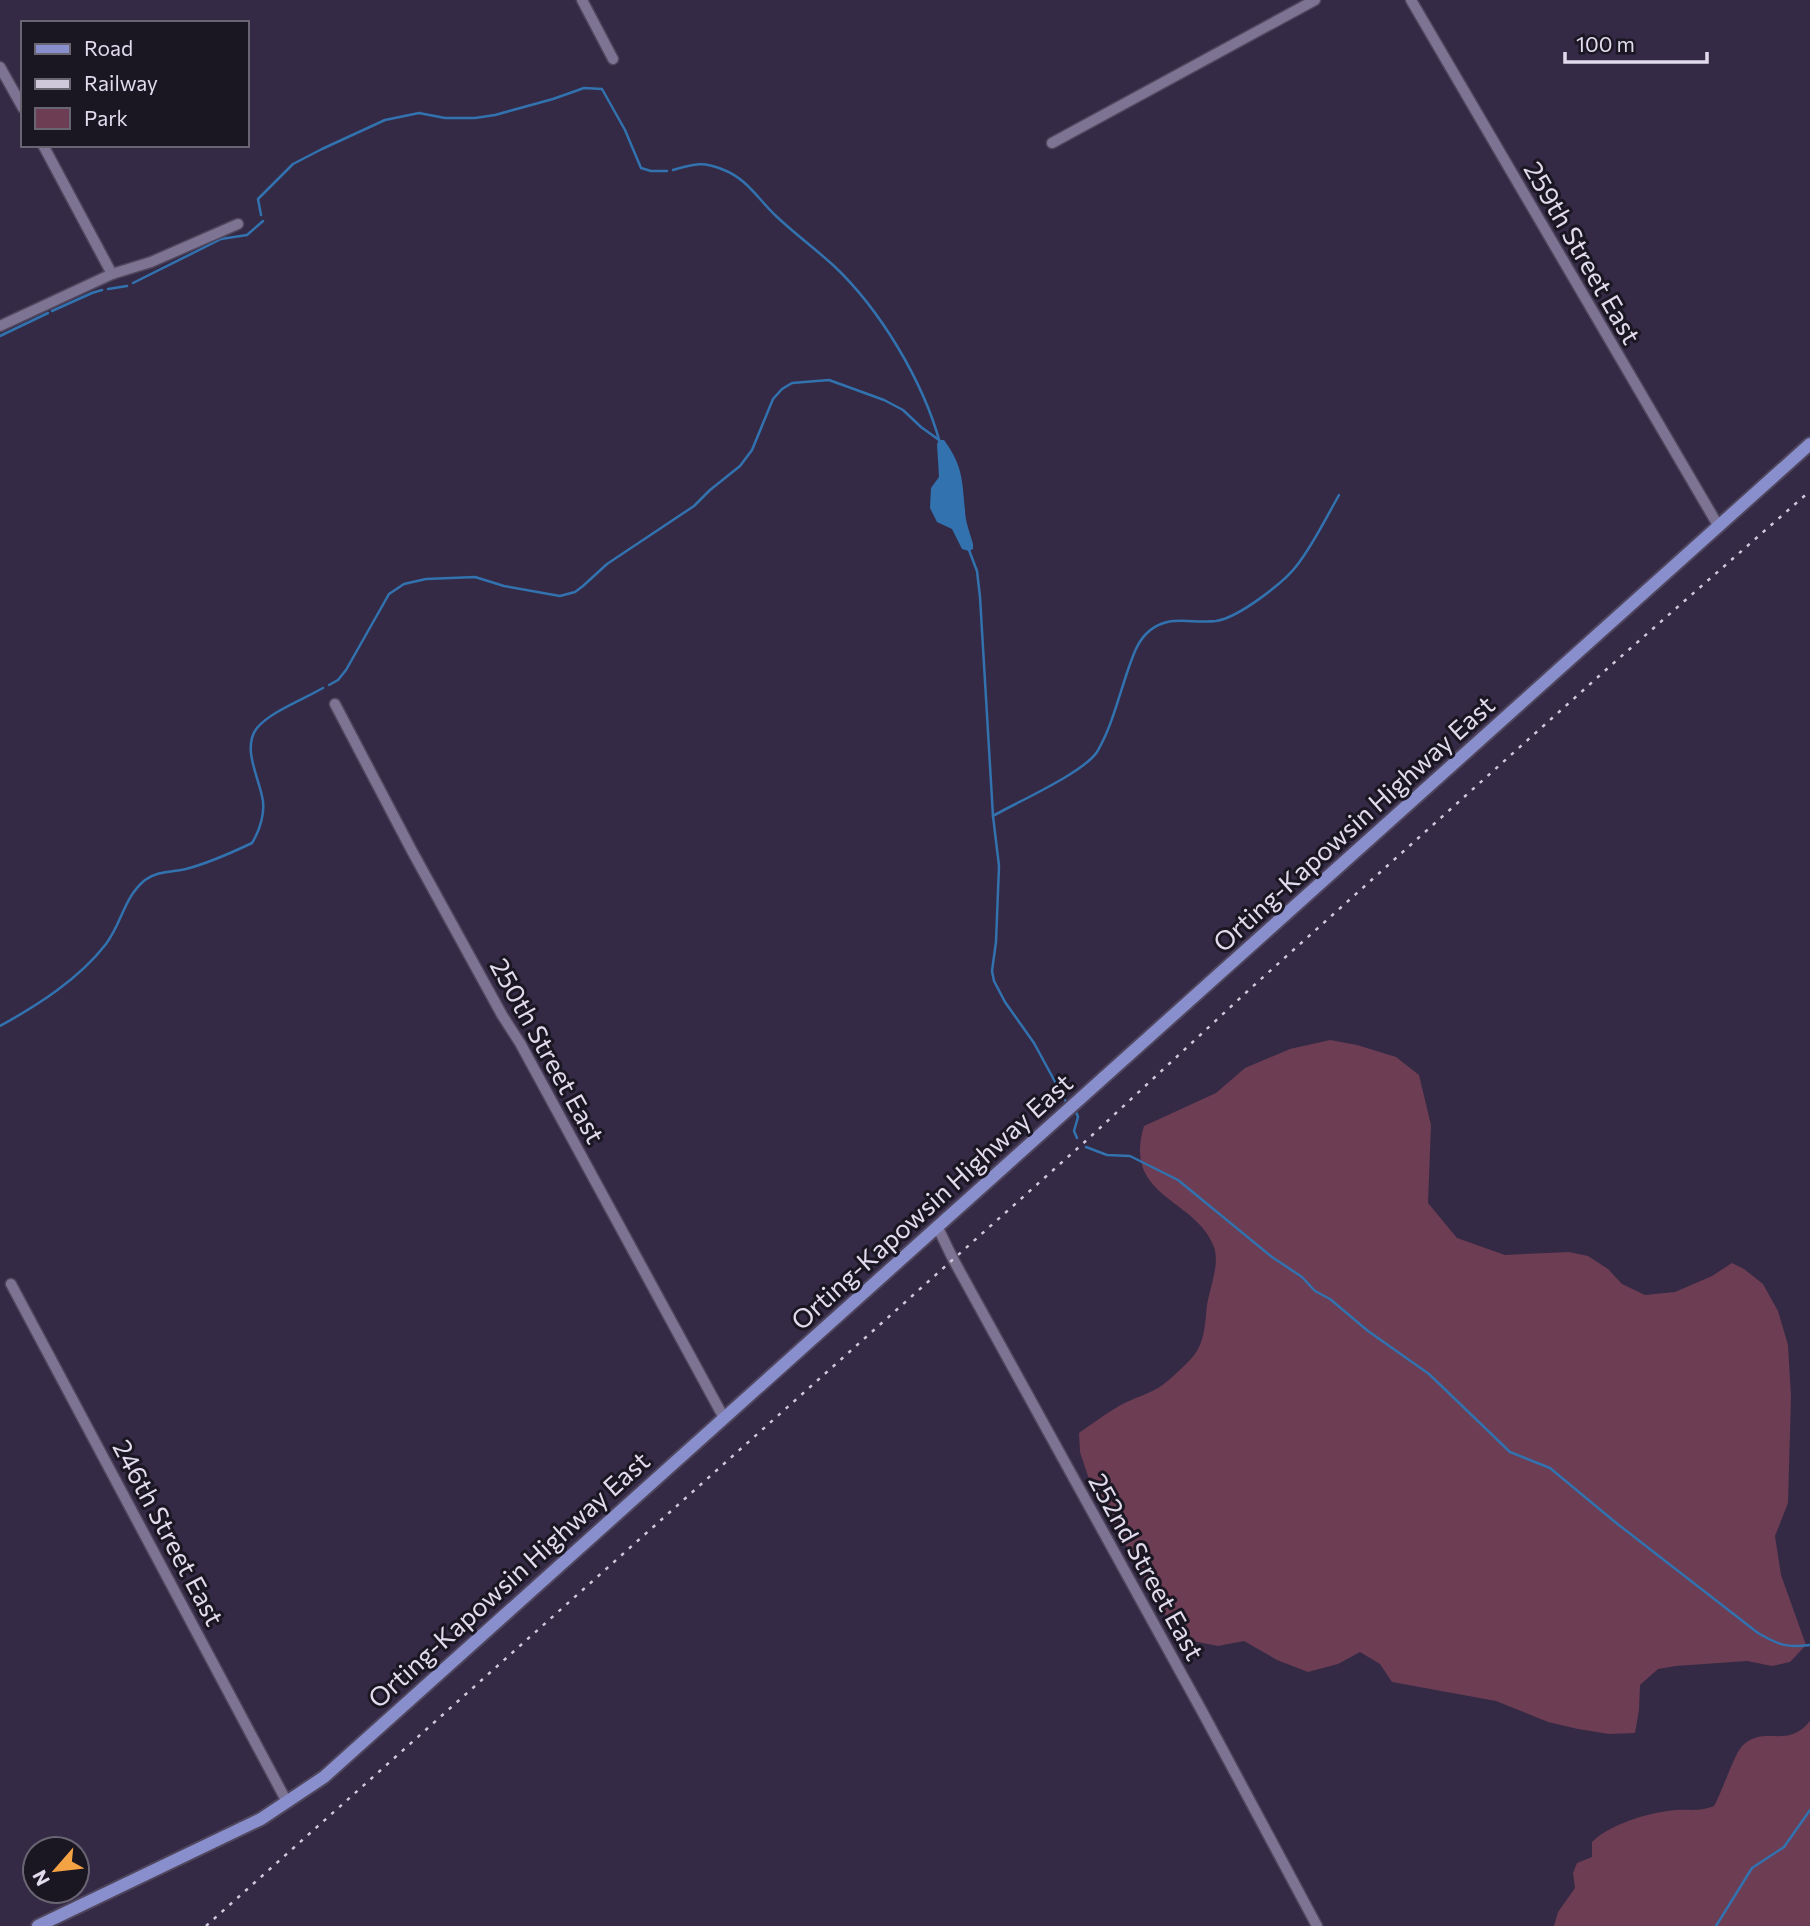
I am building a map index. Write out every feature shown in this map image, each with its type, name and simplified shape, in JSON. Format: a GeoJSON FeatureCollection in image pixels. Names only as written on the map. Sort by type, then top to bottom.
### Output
{"type":"FeatureCollection","features":[{"type":"Feature","properties":{"kind":"main road","name":"Orting-Kapowsin Highway East"},"geometry":{"type":"LineString","coordinates":[[38,1926],[261,1819],[324,1777],[1810,444]]}},
{"type":"Feature","properties":{"kind":"street"},"geometry":{"type":"LineString","coordinates":[[582,0],[613,59]]}},
{"type":"Feature","properties":{"kind":"street"},"geometry":{"type":"LineString","coordinates":[[1052,143],[1315,0]]}},
{"type":"Feature","properties":{"kind":"street","name":"259th Street East"},"geometry":{"type":"LineString","coordinates":[[1411,0],[1719,527]]}},
{"type":"Feature","properties":{"kind":"street"},"geometry":{"type":"LineString","coordinates":[[0,67],[21,104]]}},
{"type":"Feature","properties":{"kind":"street"},"geometry":{"type":"LineString","coordinates":[[44,147],[112,274]]}},
{"type":"Feature","properties":{"kind":"street"},"geometry":{"type":"LineString","coordinates":[[0,326],[112,274],[150,262],[237,224]]}},
{"type":"Feature","properties":{"kind":"street","name":"250th Street East"},"geometry":{"type":"LineString","coordinates":[[335,704],[412,851],[724,1418]]}},
{"type":"Feature","properties":{"kind":"street","name":"252nd Street East"},"geometry":{"type":"LineString","coordinates":[[938,1228],[1317,1926]]}},
{"type":"Feature","properties":{"kind":"street","name":"246th Street East"},"geometry":{"type":"LineString","coordinates":[[11,1284],[287,1802]]}},
{"type":"Feature","properties":{"kind":"green space"},"geometry":{"type":"Polygon","coordinates":[[[1330,1040],[1396,1057],[1419,1075],[1431,1125],[1428,1203],[1457,1238],[1505,1255],[1569,1252],[1588,1256],[1608,1269],[1622,1284],[1645,1295],[1675,1292],[1712,1276],[1732,1263],[1763,1284],[1778,1311],[1788,1345],[1791,1397],[1788,1503],[1775,1536],[1781,1575],[1806,1645],[1790,1662],[1772,1666],[1747,1661],[1658,1669],[1640,1685],[1635,1733],[1609,1734],[1548,1722],[1496,1701],[1392,1682],[1380,1664],[1360,1652],[1338,1664],[1308,1672],[1277,1660],[1244,1641],[1218,1646],[1193,1641],[1172,1627],[1090,1482],[1080,1452],[1079,1433],[1119,1406],[1166,1382],[1195,1354],[1203,1334],[1216,1254],[1205,1231],[1152,1183],[1143,1168],[1140,1150],[1144,1126],[1216,1093],[1245,1068],[1290,1049],[1330,1040]]]}},
{"type":"Feature","properties":{"kind":"green space"},"geometry":{"type":"Polygon","coordinates":[[[1810,1721],[1810,1926],[1554,1926],[1558,1912],[1575,1888],[1573,1873],[1577,1863],[1592,1857],[1592,1842],[1620,1824],[1643,1816],[1714,1806],[1742,1746],[1759,1737],[1793,1734],[1810,1721]]]}},
{"type":"Feature","properties":{"kind":"water"},"geometry":{"type":"Polygon","coordinates":[[[939,440],[944,440],[950,449],[960,474],[966,518],[973,544],[973,549],[969,551],[962,549],[952,529],[937,522],[930,508],[931,488],[939,477],[939,440]]]}},
{"type":"Feature","properties":{"kind":"waterway"},"geometry":{"type":"LineString","coordinates":[[261,215],[258,199],[293,164],[385,120],[419,113],[445,118],[495,115],[584,88],[602,89],[625,130],[641,168],[667,171]]}},
{"type":"Feature","properties":{"kind":"waterway"},"geometry":{"type":"LineString","coordinates":[[673,170],[704,164],[732,174],[833,265],[867,303],[898,347],[923,395],[940,443]]}},
{"type":"Feature","properties":{"kind":"waterway"},"geometry":{"type":"LineString","coordinates":[[133,283],[221,239],[247,235],[263,221]]}},
{"type":"Feature","properties":{"kind":"waterway"},"geometry":{"type":"LineString","coordinates":[[108,289],[127,286]]}},
{"type":"Feature","properties":{"kind":"waterway"},"geometry":{"type":"LineString","coordinates":[[52,311],[102,290]]}},
{"type":"Feature","properties":{"kind":"waterway"},"geometry":{"type":"LineString","coordinates":[[0,336],[48,313]]}},
{"type":"Feature","properties":{"kind":"waterway"},"geometry":{"type":"LineString","coordinates":[[329,685],[338,680],[346,670],[389,594],[404,584],[426,579],[475,577],[504,586],[560,596],[575,592],[607,564],[694,506],[740,466],[752,450],[773,399],[792,383],[829,380],[884,400],[903,410],[939,440]]}},
{"type":"Feature","properties":{"kind":"waterway"},"geometry":{"type":"LineString","coordinates":[[993,816],[1064,778],[1097,752],[1111,722],[1134,654],[1146,634],[1170,621],[1216,621],[1236,613],[1260,598],[1298,564],[1339,495]]}},
{"type":"Feature","properties":{"kind":"waterway"},"geometry":{"type":"LineString","coordinates":[[969,550],[977,571],[980,597],[993,816],[999,866],[992,971],[1005,1002],[1034,1043],[1066,1102]]}},
{"type":"Feature","properties":{"kind":"waterway"},"geometry":{"type":"LineString","coordinates":[[0,1026],[57,990],[95,957],[111,936],[132,894],[145,880],[160,873],[203,864],[252,843],[263,814],[262,796],[252,762],[253,736],[257,728],[270,717],[323,688]]}},
{"type":"Feature","properties":{"kind":"waterway"},"geometry":{"type":"LineString","coordinates":[[1076,1112],[1078,1117],[1074,1131],[1077,1138]]}},
{"type":"Feature","properties":{"kind":"waterway"},"geometry":{"type":"LineString","coordinates":[[1086,1147],[1107,1155],[1130,1156],[1178,1180],[1272,1257],[1302,1277],[1315,1291],[1330,1299],[1368,1331],[1429,1374],[1510,1452],[1550,1468],[1758,1633],[1783,1645],[1810,1645]]}},
{"type":"Feature","properties":{"kind":"waterway"},"geometry":{"type":"LineString","coordinates":[[1716,1926],[1752,1868],[1784,1847],[1810,1810]]}},
{"type":"Feature","properties":{"kind":"railway"},"geometry":{"type":"LineString","coordinates":[[206,1926],[1088,1139],[1251,988],[1608,668],[1810,491]]}}]}
